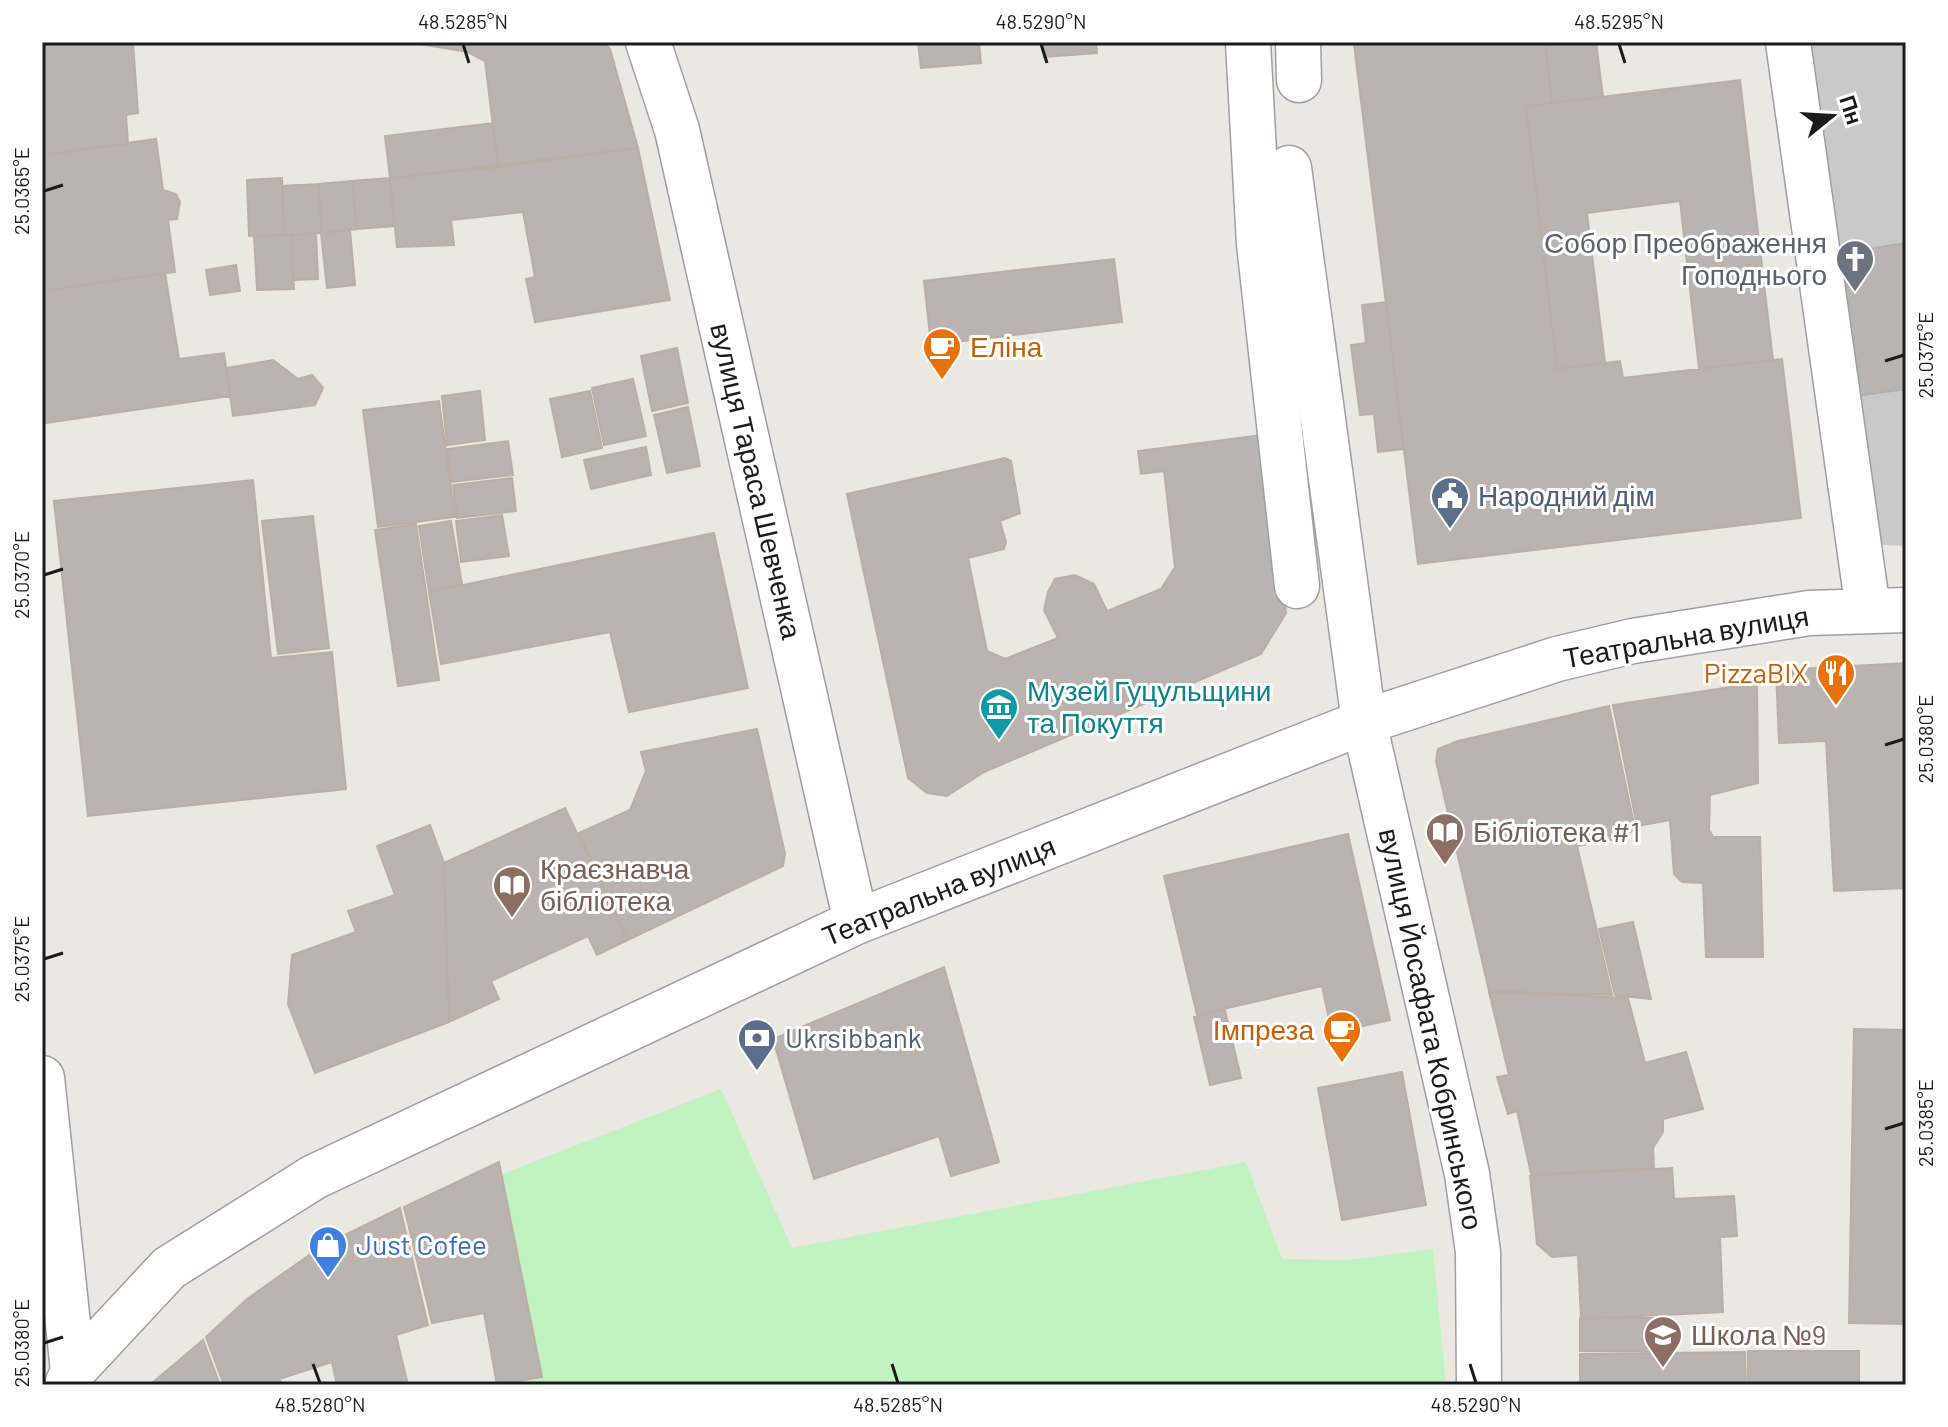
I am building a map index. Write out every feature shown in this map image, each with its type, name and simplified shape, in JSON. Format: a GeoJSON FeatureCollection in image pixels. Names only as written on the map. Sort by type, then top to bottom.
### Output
{"type":"FeatureCollection","features":[{"type":"Feature","properties":{"kind":"street","name":"вулиця Тараса Шевченка"},"geometry":{"type":"LineString","coordinates":[[648,42],[677,130],[856,922]]}},
{"type":"Feature","properties":{"kind":"street"},"geometry":{"type":"LineString","coordinates":[[1248,42],[1259,244],[1297,586]]}},
{"type":"Feature","properties":{"kind":"street"},"geometry":{"type":"LineString","coordinates":[[1788,42],[1887,610]]}},
{"type":"Feature","properties":{"kind":"street","name":"вулиця Йосафата Кобринського"},"geometry":{"type":"LineString","coordinates":[[1289,168],[1364,722],[1467,1174],[1478,1252],[1479,1385]]}},
{"type":"Feature","properties":{"kind":"street","name":"Театральна вулиця"},"geometry":{"type":"LineString","coordinates":[[70,1378],[169,1268],[314,1177],[856,922],[1364,722],[1557,659],[1633,641],[1809,613],[1887,610]]}},
{"type":"Feature","properties":{"kind":"street"},"geometry":{"type":"LineString","coordinates":[[43,1091],[70,1378]]}},
{"type":"Feature","properties":{"kind":"shaded area","name":"Собор Преображення Гоподнього"},"geometry":{"type":"Polygon","coordinates":[[[1765,42],[1906,42],[1906,546],[1842,543],[1765,42]]]}},
{"type":"Feature","properties":{"kind":"green space"},"geometry":{"type":"Polygon","coordinates":[[[721,1089],[792,1248],[1246,1162],[1282,1259],[1347,1260],[1433,1249],[1446,1385],[530,1385],[487,1180],[721,1089]]]}},
{"type":"Feature","properties":{"kind":"building"},"geometry":{"type":"Polygon","coordinates":[[[42,42],[133,42],[138,113],[126,115],[128,144],[42,155],[42,42]]]}},
{"type":"Feature","properties":{"kind":"building"},"geometry":{"type":"Polygon","coordinates":[[[408,42],[604,42],[610,49],[638,148],[498,167],[485,61],[468,52],[408,42]]]}},
{"type":"Feature","properties":{"kind":"building"},"geometry":{"type":"Polygon","coordinates":[[[918,42],[979,42],[981,63],[921,68],[918,42]]]}},
{"type":"Feature","properties":{"kind":"building"},"geometry":{"type":"Polygon","coordinates":[[[1043,42],[1096,42],[1097,53],[1044,57],[1043,42]]]}},
{"type":"Feature","properties":{"kind":"building"},"geometry":{"type":"Polygon","coordinates":[[[1545,42],[1552,103],[1526,106],[1557,369],[1620,361],[1623,378],[1782,359],[1801,518],[1418,564],[1354,44],[1545,42]]]}},
{"type":"Feature","properties":{"kind":"building"},"geometry":{"type":"Polygon","coordinates":[[[1545,42],[1596,42],[1603,97],[1552,103],[1545,42]]]}},
{"type":"Feature","properties":{"kind":"building"},"geometry":{"type":"Polygon","coordinates":[[[1740,80],[1773,360],[1699,369],[1680,201],[1587,213],[1605,363],[1557,369],[1526,106],[1740,80]]]}},
{"type":"Feature","properties":{"kind":"building"},"geometry":{"type":"Polygon","coordinates":[[[493,123],[498,167],[390,178],[385,136],[493,123]]]}},
{"type":"Feature","properties":{"kind":"building"},"geometry":{"type":"Polygon","coordinates":[[[156,139],[163,190],[176,194],[180,202],[177,219],[168,220],[175,272],[42,291],[42,155],[156,139]]]}},
{"type":"Feature","properties":{"kind":"building"},"geometry":{"type":"Polygon","coordinates":[[[638,148],[670,300],[535,322],[526,279],[535,277],[523,212],[451,220],[454,245],[397,247],[390,178],[638,148]]]}},
{"type":"Feature","properties":{"kind":"building"},"geometry":{"type":"Polygon","coordinates":[[[282,178],[284,235],[249,236],[247,180],[282,178]]]}},
{"type":"Feature","properties":{"kind":"building"},"geometry":{"type":"Polygon","coordinates":[[[390,178],[394,226],[357,229],[352,181],[390,178]]]}},
{"type":"Feature","properties":{"kind":"building"},"geometry":{"type":"Polygon","coordinates":[[[352,181],[357,229],[321,233],[319,184],[352,181]]]}},
{"type":"Feature","properties":{"kind":"building"},"geometry":{"type":"Polygon","coordinates":[[[319,184],[321,233],[284,235],[282,186],[319,184]]]}},
{"type":"Feature","properties":{"kind":"building"},"geometry":{"type":"Polygon","coordinates":[[[350,230],[355,285],[327,288],[321,233],[350,230]]]}},
{"type":"Feature","properties":{"kind":"building"},"geometry":{"type":"Polygon","coordinates":[[[316,233],[318,279],[293,280],[291,235],[316,233]]]}},
{"type":"Feature","properties":{"kind":"building"},"geometry":{"type":"Polygon","coordinates":[[[291,235],[294,289],[257,290],[254,236],[291,235]]]}},
{"type":"Feature","properties":{"kind":"building"},"geometry":{"type":"Polygon","coordinates":[[[1906,243],[1906,389],[1850,397],[1830,255],[1906,243]]]}},
{"type":"Feature","properties":{"kind":"building"},"geometry":{"type":"Polygon","coordinates":[[[1114,259],[1122,322],[931,345],[924,281],[1114,259]]]}},
{"type":"Feature","properties":{"kind":"building"},"geometry":{"type":"Polygon","coordinates":[[[236,265],[240,291],[210,295],[206,270],[236,265]]]}},
{"type":"Feature","properties":{"kind":"building"},"geometry":{"type":"Polygon","coordinates":[[[165,273],[179,359],[224,353],[230,396],[45,423],[42,291],[165,273]]]}},
{"type":"Feature","properties":{"kind":"building"},"geometry":{"type":"Polygon","coordinates":[[[1386,302],[1404,449],[1378,452],[1374,414],[1360,415],[1351,345],[1366,343],[1362,305],[1386,302]]]}},
{"type":"Feature","properties":{"kind":"building"},"geometry":{"type":"Polygon","coordinates":[[[677,348],[688,403],[652,411],[641,356],[677,348]]]}},
{"type":"Feature","properties":{"kind":"building"},"geometry":{"type":"Polygon","coordinates":[[[273,360],[298,379],[312,375],[323,388],[315,405],[233,416],[226,368],[273,360]]]}},
{"type":"Feature","properties":{"kind":"building"},"geometry":{"type":"Polygon","coordinates":[[[633,379],[646,436],[604,445],[592,388],[633,379]]]}},
{"type":"Feature","properties":{"kind":"building"},"geometry":{"type":"Polygon","coordinates":[[[480,391],[485,440],[447,445],[442,396],[480,391]]]}},
{"type":"Feature","properties":{"kind":"building"},"geometry":{"type":"Polygon","coordinates":[[[590,391],[602,448],[562,457],[550,399],[590,391]]]}},
{"type":"Feature","properties":{"kind":"building"},"geometry":{"type":"Polygon","coordinates":[[[439,401],[455,517],[378,527],[363,410],[439,401]]]}},
{"type":"Feature","properties":{"kind":"building"},"geometry":{"type":"Polygon","coordinates":[[[688,407],[700,466],[667,473],[654,415],[688,407]]]}},
{"type":"Feature","properties":{"kind":"building"},"geometry":{"type":"Polygon","coordinates":[[[1261,435],[1286,613],[1261,654],[984,772],[947,796],[927,793],[908,778],[847,494],[1005,458],[1011,461],[1020,513],[1000,521],[1006,542],[1004,549],[968,558],[987,651],[1005,659],[1058,638],[1044,610],[1055,579],[1075,575],[1094,584],[1107,611],[1161,589],[1175,567],[1164,471],[1141,474],[1138,451],[1261,435]]]}},
{"type":"Feature","properties":{"kind":"building"},"geometry":{"type":"Polygon","coordinates":[[[508,441],[513,475],[452,482],[447,449],[508,441]]]}},
{"type":"Feature","properties":{"kind":"building"},"geometry":{"type":"Polygon","coordinates":[[[646,447],[651,475],[591,489],[584,460],[646,447]]]}},
{"type":"Feature","properties":{"kind":"building"},"geometry":{"type":"Polygon","coordinates":[[[512,478],[516,511],[457,518],[453,485],[512,478]]]}},
{"type":"Feature","properties":{"kind":"building"},"geometry":{"type":"Polygon","coordinates":[[[253,480],[271,658],[332,652],[346,789],[88,816],[54,501],[253,480]]]}},
{"type":"Feature","properties":{"kind":"building"},"geometry":{"type":"Polygon","coordinates":[[[502,515],[509,556],[461,562],[456,521],[502,515]]]}},
{"type":"Feature","properties":{"kind":"building"},"geometry":{"type":"Polygon","coordinates":[[[313,516],[329,648],[278,654],[262,521],[313,516]]]}},
{"type":"Feature","properties":{"kind":"building"},"geometry":{"type":"Polygon","coordinates":[[[451,521],[462,584],[429,592],[419,526],[451,521]]]}},
{"type":"Feature","properties":{"kind":"building"},"geometry":{"type":"Polygon","coordinates":[[[416,524],[439,680],[398,686],[375,530],[416,524]]]}},
{"type":"Feature","properties":{"kind":"building"},"geometry":{"type":"Polygon","coordinates":[[[714,533],[748,688],[629,712],[610,632],[441,664],[429,592],[714,533]]]}},
{"type":"Feature","properties":{"kind":"building"},"geometry":{"type":"Polygon","coordinates":[[[1906,663],[1906,888],[1834,891],[1826,741],[1779,743],[1776,670],[1906,663]]]}},
{"type":"Feature","properties":{"kind":"building"},"geometry":{"type":"Polygon","coordinates":[[[1757,683],[1758,783],[1710,795],[1709,830],[1713,837],[1760,837],[1763,957],[1706,957],[1703,883],[1682,882],[1674,874],[1670,820],[1637,826],[1613,705],[1757,683]]]}},
{"type":"Feature","properties":{"kind":"building"},"geometry":{"type":"Polygon","coordinates":[[[1609,706],[1635,829],[1620,838],[1577,846],[1612,995],[1489,991],[1436,761],[1438,749],[1458,741],[1609,706]]]}},
{"type":"Feature","properties":{"kind":"building"},"geometry":{"type":"Polygon","coordinates":[[[757,729],[785,854],[783,866],[628,940],[579,833],[630,810],[646,771],[641,752],[757,729]]]}},
{"type":"Feature","properties":{"kind":"building"},"geometry":{"type":"Polygon","coordinates":[[[565,808],[628,940],[597,955],[588,936],[491,981],[499,999],[449,1022],[444,863],[565,808]]]}},
{"type":"Feature","properties":{"kind":"building"},"geometry":{"type":"Polygon","coordinates":[[[430,825],[444,863],[449,1022],[315,1073],[288,1004],[292,955],[356,932],[348,911],[395,895],[377,846],[430,825]]]}},
{"type":"Feature","properties":{"kind":"building"},"geometry":{"type":"Polygon","coordinates":[[[1348,834],[1390,1020],[1332,1033],[1322,986],[1197,1015],[1164,876],[1348,834]]]}},
{"type":"Feature","properties":{"kind":"building"},"geometry":{"type":"Polygon","coordinates":[[[1633,922],[1651,999],[1615,995],[1599,929],[1633,922]]]}},
{"type":"Feature","properties":{"kind":"building"},"geometry":{"type":"Polygon","coordinates":[[[944,967],[999,1162],[951,1176],[939,1136],[814,1179],[773,1039],[944,967]]]}},
{"type":"Feature","properties":{"kind":"building"},"geometry":{"type":"Polygon","coordinates":[[[1489,992],[1628,998],[1645,1063],[1686,1052],[1703,1109],[1663,1119],[1663,1132],[1653,1148],[1654,1168],[1531,1174],[1517,1111],[1508,1114],[1497,1077],[1509,1075],[1489,992]]]}},
{"type":"Feature","properties":{"kind":"building"},"geometry":{"type":"Polygon","coordinates":[[[1225,1010],[1241,1078],[1210,1085],[1194,1017],[1225,1010]]]}},
{"type":"Feature","properties":{"kind":"building"},"geometry":{"type":"Polygon","coordinates":[[[1854,1029],[1906,1030],[1906,1324],[1849,1323],[1854,1029]]]}},
{"type":"Feature","properties":{"kind":"building"},"geometry":{"type":"Polygon","coordinates":[[[1402,1072],[1426,1205],[1342,1220],[1318,1088],[1402,1072]]]}},
{"type":"Feature","properties":{"kind":"building"},"geometry":{"type":"Polygon","coordinates":[[[499,1162],[542,1377],[497,1385],[484,1313],[432,1323],[404,1207],[499,1162]]]}},
{"type":"Feature","properties":{"kind":"building"},"geometry":{"type":"Polygon","coordinates":[[[1672,1168],[1674,1199],[1734,1196],[1737,1236],[1720,1237],[1723,1312],[1581,1319],[1578,1255],[1552,1257],[1537,1244],[1530,1176],[1672,1168]]]}},
{"type":"Feature","properties":{"kind":"building"},"geometry":{"type":"Polygon","coordinates":[[[400,1208],[428,1325],[396,1335],[408,1385],[337,1385],[332,1362],[279,1379],[282,1385],[224,1385],[206,1337],[247,1299],[322,1246],[400,1208]]]}},
{"type":"Feature","properties":{"kind":"building"},"geometry":{"type":"Polygon","coordinates":[[[1580,1318],[1655,1318],[1654,1352],[1580,1351],[1580,1318]]]}},
{"type":"Feature","properties":{"kind":"building"},"geometry":{"type":"Polygon","coordinates":[[[203,1340],[220,1385],[150,1385],[151,1384],[203,1340]]]}},
{"type":"Feature","properties":{"kind":"building"},"geometry":{"type":"Polygon","coordinates":[[[1748,1351],[1859,1351],[1859,1385],[1748,1385],[1748,1351]]]}},
{"type":"Feature","properties":{"kind":"building","name":"Школа №9"},"geometry":{"type":"Polygon","coordinates":[[[1745,1352],[1746,1385],[1580,1385],[1580,1354],[1745,1352]]]}},
{"type":"Feature","properties":{"kind":"place","name":"Собор Преображення Гоподнього"},"geometry":{"type":"Point","coordinates":[1855,293]}},
{"type":"Feature","properties":{"kind":"place","name":"Еліна"},"geometry":{"type":"Point","coordinates":[942,381]}},
{"type":"Feature","properties":{"kind":"place","name":"Народний дім"},"geometry":{"type":"Point","coordinates":[1450,530]}},
{"type":"Feature","properties":{"kind":"place","name":"PizzaBIX"},"geometry":{"type":"Point","coordinates":[1836,707]}},
{"type":"Feature","properties":{"kind":"place","name":"Музей Гуцульщини та Покуття"},"geometry":{"type":"Point","coordinates":[999,741]}},
{"type":"Feature","properties":{"kind":"place","name":"Бібліотека #1"},"geometry":{"type":"Point","coordinates":[1445,866]}},
{"type":"Feature","properties":{"kind":"place","name":"Краєзнавча бібліотека"},"geometry":{"type":"Point","coordinates":[512,919]}},
{"type":"Feature","properties":{"kind":"place","name":"Імпреза"},"geometry":{"type":"Point","coordinates":[1342,1064]}},
{"type":"Feature","properties":{"kind":"place","name":"Ukrsibbank"},"geometry":{"type":"Point","coordinates":[757,1072]}},
{"type":"Feature","properties":{"kind":"place","name":"Just Cofee"},"geometry":{"type":"Point","coordinates":[328,1279]}},
{"type":"Feature","properties":{"kind":"place","name":"Школа №9"},"geometry":{"type":"Point","coordinates":[1663,1369]}}]}
